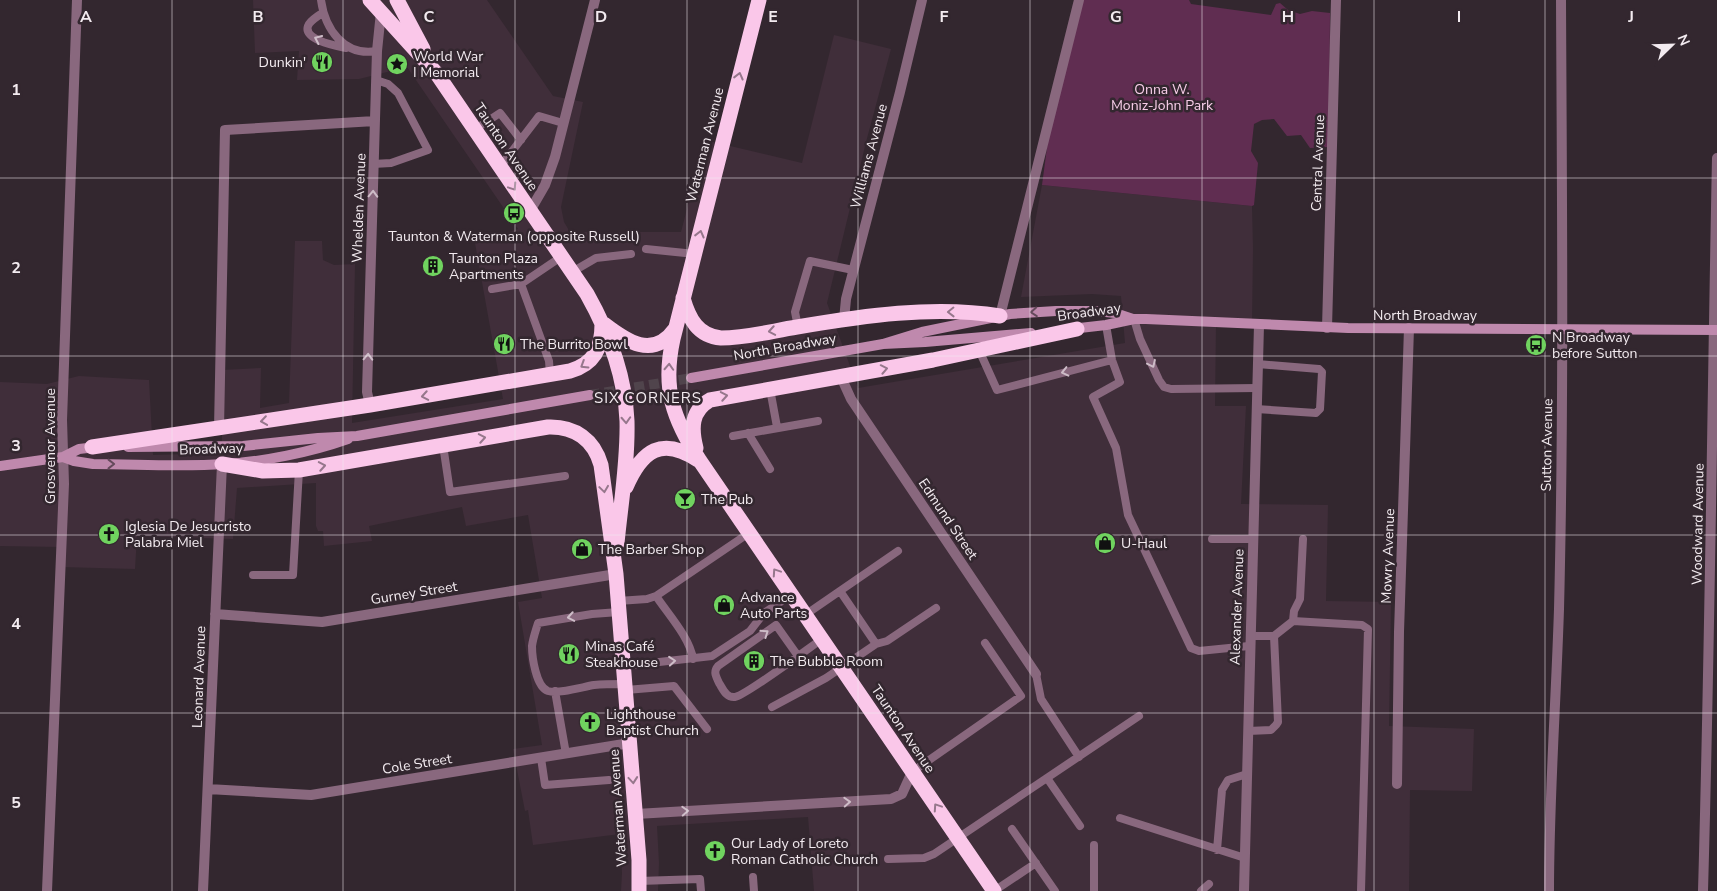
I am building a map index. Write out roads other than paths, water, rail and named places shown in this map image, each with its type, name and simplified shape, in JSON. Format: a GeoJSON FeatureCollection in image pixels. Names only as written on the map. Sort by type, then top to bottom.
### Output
{"type":"FeatureCollection","features":[{"type":"Feature","properties":{"kind":"highway","name":"Taunton Avenue"},"geometry":{"type":"LineString","coordinates":[[370,0],[437,74],[587,294],[602,323],[616,360],[625,405],[627,445],[622,499]]}},
{"type":"Feature","properties":{"kind":"highway"},"geometry":{"type":"LineString","coordinates":[[397,0],[437,74]]}},
{"type":"Feature","properties":{"kind":"highway","name":"Waterman Avenue"},"geometry":{"type":"LineString","coordinates":[[675,329],[758,0]]}},
{"type":"Feature","properties":{"kind":"highway"},"geometry":{"type":"LineString","coordinates":[[683,298],[688,313],[695,325],[704,334],[714,338],[729,338],[882,316],[974,312],[1000,316]]}},
{"type":"Feature","properties":{"kind":"highway"},"geometry":{"type":"LineString","coordinates":[[92,446],[370,405],[577,369],[592,359],[600,345],[602,323]]}},
{"type":"Feature","properties":{"kind":"highway"},"geometry":{"type":"LineString","coordinates":[[602,323],[623,338],[640,346],[659,342],[669,337],[675,329]]}},
{"type":"Feature","properties":{"kind":"highway"},"geometry":{"type":"LineString","coordinates":[[700,461],[694,441],[694,418],[700,407],[710,400],[842,377],[979,350],[1077,328]]}},
{"type":"Feature","properties":{"kind":"highway","name":"Taunton Avenue"},"geometry":{"type":"LineString","coordinates":[[675,329],[668,366],[668,384],[671,401],[682,430],[700,461],[994,891]]}},
{"type":"Feature","properties":{"kind":"highway"},"geometry":{"type":"LineString","coordinates":[[222,464],[263,471],[299,470],[548,427],[567,428],[583,437],[596,452],[601,465],[616,574]]}},
{"type":"Feature","properties":{"kind":"highway"},"geometry":{"type":"LineString","coordinates":[[616,574],[622,499],[629,479],[639,463],[651,452],[662,448],[674,448],[700,461]]}},
{"type":"Feature","properties":{"kind":"highway","name":"Waterman Avenue"},"geometry":{"type":"LineString","coordinates":[[616,574],[636,814],[639,886]]}},
{"type":"Feature","properties":{"kind":"main road","name":"Broadway"},"geometry":{"type":"LineString","coordinates":[[883,344],[922,332],[1000,316],[1042,312],[1097,311],[1134,319]]}},
{"type":"Feature","properties":{"kind":"main road","name":"Broadway"},"geometry":{"type":"LineString","coordinates":[[883,344],[1077,328],[1106,325],[1134,319]]}},
{"type":"Feature","properties":{"kind":"main road","name":"North Broadway"},"geometry":{"type":"LineString","coordinates":[[1134,319],[1171,319],[1327,328],[1715,330]]}},
{"type":"Feature","properties":{"kind":"main road","name":"North Broadway"},"geometry":{"type":"LineString","coordinates":[[691,378],[883,344]]}},
{"type":"Feature","properties":{"kind":"main road","name":"Broadway"},"geometry":{"type":"LineString","coordinates":[[63,457],[93,464],[222,464],[307,451],[357,436],[590,395]]}},
{"type":"Feature","properties":{"kind":"main road","name":"Broadway"},"geometry":{"type":"LineString","coordinates":[[0,466],[63,457],[79,449],[92,446],[237,447],[318,438],[357,436]]}},
{"type":"Feature","properties":{"kind":"street","name":"Grosvenor Avenue"},"geometry":{"type":"LineString","coordinates":[[47,891],[64,484],[62,420],[77,0]]}},
{"type":"Feature","properties":{"kind":"street"},"geometry":{"type":"LineString","coordinates":[[530,211],[541,193],[550,170],[595,0]]}},
{"type":"Feature","properties":{"kind":"street","name":"Williams Avenue"},"geometry":{"type":"LineString","coordinates":[[844,320],[846,300],[853,270],[922,0]]}},
{"type":"Feature","properties":{"kind":"street"},"geometry":{"type":"LineString","coordinates":[[1000,316],[1078,0]]}},
{"type":"Feature","properties":{"kind":"street","name":"Central Avenue"},"geometry":{"type":"LineString","coordinates":[[1327,328],[1336,0]]}},
{"type":"Feature","properties":{"kind":"street","name":"Sutton Avenue"},"geometry":{"type":"LineString","coordinates":[[1549,891],[1549,840],[1559,610],[1562,329],[1560,0]]}},
{"type":"Feature","properties":{"kind":"street","name":"Whelden Avenue"},"geometry":{"type":"LineString","coordinates":[[370,405],[368,392],[376,51],[381,12]]}},
{"type":"Feature","properties":{"kind":"street"},"geometry":{"type":"LineString","coordinates":[[219,428],[224,130],[375,121]]}},
{"type":"Feature","properties":{"kind":"street","name":"Woodward Avenue"},"geometry":{"type":"LineString","coordinates":[[1703,891],[1715,426],[1717,158]]}},
{"type":"Feature","properties":{"kind":"street","name":"Alexander Avenue"},"geometry":{"type":"LineString","coordinates":[[1244,891],[1259,325]]}},
{"type":"Feature","properties":{"kind":"street","name":"Mowry Avenue"},"geometry":{"type":"LineString","coordinates":[[1396,784],[1409,328]]}},
{"type":"Feature","properties":{"kind":"street","name":"Edmund Street"},"geometry":{"type":"LineString","coordinates":[[842,377],[850,399],[1036,674]]}},
{"type":"Feature","properties":{"kind":"street","name":"Leonard Avenue"},"geometry":{"type":"LineString","coordinates":[[203,891],[222,464]]}},
{"type":"Feature","properties":{"kind":"street","name":"Gurney Street"},"geometry":{"type":"LineString","coordinates":[[215,614],[322,622],[616,574]]}},
{"type":"Feature","properties":{"kind":"street","name":"Cole Street"},"geometry":{"type":"LineString","coordinates":[[208,788],[311,794],[630,743]]}},
{"type":"Feature","properties":{"kind":"street"},"geometry":{"type":"LineString","coordinates":[[636,814],[890,800],[902,794],[912,772]]}},
{"type":"Feature","properties":{"kind":"lane"},"geometry":{"type":"LineString","coordinates":[[320,0],[328,25],[340,42],[356,51]]}},
{"type":"Feature","properties":{"kind":"lane"},"geometry":{"type":"LineString","coordinates":[[324,12],[308,26],[310,35],[332,45],[356,51],[376,51]]}},
{"type":"Feature","properties":{"kind":"lane"},"geometry":{"type":"LineString","coordinates":[[374,164],[396,162],[428,150],[398,93],[388,84],[376,80]]}},
{"type":"Feature","properties":{"kind":"lane"},"geometry":{"type":"LineString","coordinates":[[474,130],[500,113],[521,140]]}},
{"type":"Feature","properties":{"kind":"lane"},"geometry":{"type":"LineString","coordinates":[[500,167],[539,116],[563,123]]}},
{"type":"Feature","properties":{"kind":"lane"},"geometry":{"type":"LineString","coordinates":[[646,249],[695,254]]}},
{"type":"Feature","properties":{"kind":"lane"},"geometry":{"type":"LineString","coordinates":[[572,272],[596,258],[631,254]]}},
{"type":"Feature","properties":{"kind":"lane"},"geometry":{"type":"LineString","coordinates":[[492,289],[520,284],[561,257]]}},
{"type":"Feature","properties":{"kind":"lane"},"geometry":{"type":"LineString","coordinates":[[798,327],[795,312],[810,261],[853,270]]}},
{"type":"Feature","properties":{"kind":"lane"},"geometry":{"type":"LineString","coordinates":[[520,284],[549,361],[550,374]]}},
{"type":"Feature","properties":{"kind":"lane"},"geometry":{"type":"LineString","coordinates":[[1134,319],[1140,339],[1164,387],[1171,389],[1257,388]]}},
{"type":"Feature","properties":{"kind":"lane"},"geometry":{"type":"LineString","coordinates":[[1106,325],[1112,360],[1120,382],[1092,397],[1116,448],[1128,515],[1191,648],[1199,651],[1274,636],[1293,621],[1362,624],[1368,629],[1361,891]]}},
{"type":"Feature","properties":{"kind":"lane"},"geometry":{"type":"LineString","coordinates":[[979,350],[997,390],[1112,360]]}},
{"type":"Feature","properties":{"kind":"lane"},"geometry":{"type":"LineString","coordinates":[[1256,409],[1316,413],[1320,409],[1322,372],[1319,369],[1258,364]]}},
{"type":"Feature","properties":{"kind":"lane"},"geometry":{"type":"LineString","coordinates":[[770,389],[776,427]]}},
{"type":"Feature","properties":{"kind":"lane"},"geometry":{"type":"LineString","coordinates":[[733,436],[818,421]]}},
{"type":"Feature","properties":{"kind":"lane"},"geometry":{"type":"LineString","coordinates":[[748,433],[770,470]]}},
{"type":"Feature","properties":{"kind":"lane"},"geometry":{"type":"LineString","coordinates":[[442,445],[450,492],[565,476]]}},
{"type":"Feature","properties":{"kind":"lane"},"geometry":{"type":"LineString","coordinates":[[253,575],[293,575],[299,470]]}},
{"type":"Feature","properties":{"kind":"lane"},"geometry":{"type":"LineString","coordinates":[[707,729],[674,686],[625,687],[597,685],[548,691],[542,687],[536,674],[532,645],[538,623],[592,614],[656,596],[749,533]]}},
{"type":"Feature","properties":{"kind":"lane"},"geometry":{"type":"LineString","coordinates":[[1212,539],[1252,539]]}},
{"type":"Feature","properties":{"kind":"lane"},"geometry":{"type":"LineString","coordinates":[[1293,621],[1294,611],[1300,599],[1303,539]]}},
{"type":"Feature","properties":{"kind":"lane"},"geometry":{"type":"LineString","coordinates":[[805,615],[898,551]]}},
{"type":"Feature","properties":{"kind":"lane"},"geometry":{"type":"LineString","coordinates":[[840,591],[876,644]]}},
{"type":"Feature","properties":{"kind":"lane"},"geometry":{"type":"LineString","coordinates":[[624,666],[708,658],[750,631],[764,613],[791,594]]}},
{"type":"Feature","properties":{"kind":"lane"},"geometry":{"type":"LineString","coordinates":[[656,596],[687,642],[693,659]]}},
{"type":"Feature","properties":{"kind":"lane"},"geometry":{"type":"LineString","coordinates":[[772,706],[826,678],[876,644],[887,641],[936,608]]}},
{"type":"Feature","properties":{"kind":"lane"},"geometry":{"type":"LineString","coordinates":[[798,656],[776,625],[716,668],[715,675],[724,692],[729,696],[737,697],[822,640]]}},
{"type":"Feature","properties":{"kind":"lane"},"geometry":{"type":"LineString","coordinates":[[1248,731],[1271,730],[1278,722],[1274,636]]}},
{"type":"Feature","properties":{"kind":"lane"},"geometry":{"type":"LineString","coordinates":[[912,772],[1021,696],[985,643]]}},
{"type":"Feature","properties":{"kind":"lane"},"geometry":{"type":"LineString","coordinates":[[1036,674],[1041,699],[1078,757]]}},
{"type":"Feature","properties":{"kind":"lane"},"geometry":{"type":"LineString","coordinates":[[555,691],[566,754]]}},
{"type":"Feature","properties":{"kind":"lane"},"geometry":{"type":"LineString","coordinates":[[888,859],[930,856],[1139,716]]}},
{"type":"Feature","properties":{"kind":"lane"},"geometry":{"type":"LineString","coordinates":[[541,758],[545,785],[609,780]]}},
{"type":"Feature","properties":{"kind":"lane"},"geometry":{"type":"LineString","coordinates":[[1217,850],[1222,790],[1228,780],[1246,774]]}},
{"type":"Feature","properties":{"kind":"lane"},"geometry":{"type":"LineString","coordinates":[[1047,778],[1080,826]]}},
{"type":"Feature","properties":{"kind":"lane"},"geometry":{"type":"LineString","coordinates":[[1120,818],[1245,858]]}},
{"type":"Feature","properties":{"kind":"lane"},"geometry":{"type":"LineString","coordinates":[[1012,829],[1055,891]]}},
{"type":"Feature","properties":{"kind":"lane"},"geometry":{"type":"LineString","coordinates":[[1094,845],[1094,891]]}},
{"type":"Feature","properties":{"kind":"lane"},"geometry":{"type":"LineString","coordinates":[[994,891],[1036,862]]}},
{"type":"Feature","properties":{"kind":"lane"},"geometry":{"type":"LineString","coordinates":[[753,877],[754,891]]}},
{"type":"Feature","properties":{"kind":"lane"},"geometry":{"type":"LineString","coordinates":[[639,886],[700,879],[701,891]]}},
{"type":"Feature","properties":{"kind":"lane"},"geometry":{"type":"LineString","coordinates":[[1200,891],[1209,884]]}},
{"type":"Feature","properties":{"kind":"tunnel"},"geometry":{"type":"LineString","coordinates":[[590,395],[691,378]]}},
{"type":"Feature","properties":{"kind":"place","name":"Dunkin'"},"geometry":{"type":"Point","coordinates":[322,62]}},
{"type":"Feature","properties":{"kind":"place","name":"World War I Memorial"},"geometry":{"type":"Point","coordinates":[397,64]}},
{"type":"Feature","properties":{"kind":"place","name":"Taunton & Waterman (opposite Russell)"},"geometry":{"type":"Point","coordinates":[514,213]}},
{"type":"Feature","properties":{"kind":"place","name":"Taunton Plaza Apartments"},"geometry":{"type":"Point","coordinates":[433,266]}},
{"type":"Feature","properties":{"kind":"place","name":"The Burrito Bowl"},"geometry":{"type":"Point","coordinates":[504,344]}},
{"type":"Feature","properties":{"kind":"place","name":"N Broadway before Sutton"},"geometry":{"type":"Point","coordinates":[1536,345]}},
{"type":"Feature","properties":{"kind":"place","name":"The Pub"},"geometry":{"type":"Point","coordinates":[685,499]}},
{"type":"Feature","properties":{"kind":"place","name":"Iglesia De Jesucristo Palabra Miel"},"geometry":{"type":"Point","coordinates":[109,534]}},
{"type":"Feature","properties":{"kind":"place","name":"U-Haul"},"geometry":{"type":"Point","coordinates":[1105,543]}},
{"type":"Feature","properties":{"kind":"place","name":"The Barber Shop"},"geometry":{"type":"Point","coordinates":[582,549]}},
{"type":"Feature","properties":{"kind":"place","name":"Advance Auto Parts"},"geometry":{"type":"Point","coordinates":[724,605]}},
{"type":"Feature","properties":{"kind":"place","name":"Minas Café Steakhouse"},"geometry":{"type":"Point","coordinates":[569,654]}},
{"type":"Feature","properties":{"kind":"place","name":"The Bubble Room"},"geometry":{"type":"Point","coordinates":[754,661]}},
{"type":"Feature","properties":{"kind":"place","name":"Lighthouse Baptist Church"},"geometry":{"type":"Point","coordinates":[590,722]}},
{"type":"Feature","properties":{"kind":"place","name":"Our Lady of Loreto Roman Catholic Church"},"geometry":{"type":"Point","coordinates":[715,851]}},
{"type":"Feature","properties":{"kind":"district","name":"SIX CORNERS"},"geometry":{"type":"Point","coordinates":[648,398]}},
{"type":"Feature","properties":{"kind":"park label","name":"Onna W. Moniz-John Park"},"geometry":{"type":"Point","coordinates":[1162,98]}}]}
